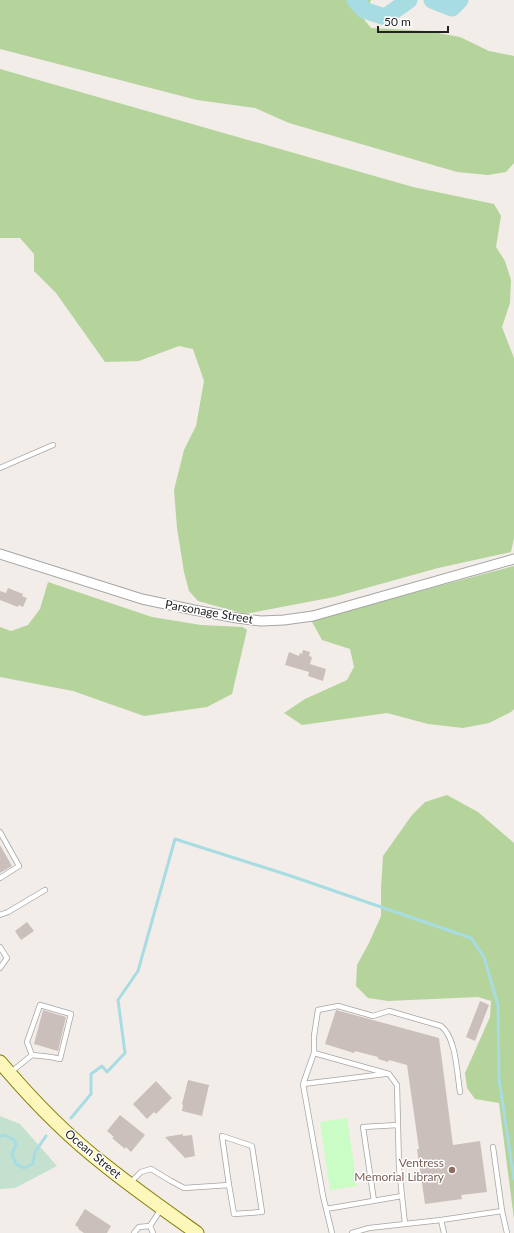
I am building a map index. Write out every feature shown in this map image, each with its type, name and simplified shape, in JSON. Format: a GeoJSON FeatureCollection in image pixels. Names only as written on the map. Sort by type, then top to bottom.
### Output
{"type":"FeatureCollection","features":[{"type":"Feature","properties":{"kind":"main road","name":"Ocean Street"},"geometry":{"type":"LineString","coordinates":[[0,1062],[65,1131],[129,1184],[197,1233]]}},
{"type":"Feature","properties":{"kind":"street","name":"Parsonage Street"},"geometry":{"type":"LineString","coordinates":[[0,554],[142,599],[237,618],[262,620],[284,620],[313,616],[514,559]]}},
{"type":"Feature","properties":{"kind":"lane"},"geometry":{"type":"LineString","coordinates":[[0,468],[53,444]]}},
{"type":"Feature","properties":{"kind":"lane"},"geometry":{"type":"LineString","coordinates":[[0,832],[19,866],[0,878]]}},
{"type":"Feature","properties":{"kind":"lane"},"geometry":{"type":"LineString","coordinates":[[0,915],[8,912],[45,890]]}},
{"type":"Feature","properties":{"kind":"lane"},"geometry":{"type":"LineString","coordinates":[[0,948],[7,958],[0,968]]}},
{"type":"Feature","properties":{"kind":"lane"},"geometry":{"type":"LineString","coordinates":[[9,1073],[32,1055],[60,1059],[70,1014],[40,1005],[27,1042],[32,1055]]}},
{"type":"Feature","properties":{"kind":"lane"},"geometry":{"type":"LineString","coordinates":[[332,1233],[326,1209],[303,1084],[314,1053],[314,1036],[318,1010],[338,1006],[373,1016],[389,1011],[441,1026],[446,1030],[452,1040],[460,1092]]}},
{"type":"Feature","properties":{"kind":"lane"},"geometry":{"type":"LineString","coordinates":[[314,1053],[389,1074],[397,1085],[399,1168],[405,1224]]}},
{"type":"Feature","properties":{"kind":"lane"},"geometry":{"type":"LineString","coordinates":[[303,1084],[389,1074]]}},
{"type":"Feature","properties":{"kind":"lane"},"geometry":{"type":"LineString","coordinates":[[374,1201],[363,1127],[398,1125]]}},
{"type":"Feature","properties":{"kind":"lane"},"geometry":{"type":"LineString","coordinates":[[222,1136],[252,1146],[262,1212],[234,1214],[229,1184],[223,1143],[222,1136]]}},
{"type":"Feature","properties":{"kind":"lane"},"geometry":{"type":"LineString","coordinates":[[494,1147],[502,1211],[507,1233]]}},
{"type":"Feature","properties":{"kind":"lane"},"geometry":{"type":"LineString","coordinates":[[129,1184],[141,1172],[151,1169],[184,1188],[229,1184]]}},
{"type":"Feature","properties":{"kind":"lane"},"geometry":{"type":"LineString","coordinates":[[326,1209],[402,1196]]}},
{"type":"Feature","properties":{"kind":"lane"},"geometry":{"type":"LineString","coordinates":[[150,1226],[162,1208]]}},
{"type":"Feature","properties":{"kind":"lane"},"geometry":{"type":"LineString","coordinates":[[352,1233],[369,1228],[502,1211]]}},
{"type":"Feature","properties":{"kind":"lane"},"geometry":{"type":"LineString","coordinates":[[441,1220],[444,1233]]}},
{"type":"Feature","properties":{"kind":"lane"},"geometry":{"type":"LineString","coordinates":[[134,1233],[139,1227],[150,1226]]}},
{"type":"Feature","properties":{"kind":"lane"},"geometry":{"type":"LineString","coordinates":[[150,1226],[153,1233]]}},
{"type":"Feature","properties":{"kind":"green space"},"geometry":{"type":"Polygon","coordinates":[[[0,0],[371,0],[363,18],[371,28],[427,31],[460,37],[489,51],[514,56],[514,163],[506,172],[488,175],[457,172],[289,123],[255,108],[197,100],[0,49],[0,0]]]}},
{"type":"Feature","properties":{"kind":"green space"},"geometry":{"type":"Polygon","coordinates":[[[0,69],[413,187],[494,204],[501,216],[496,247],[505,261],[511,280],[510,303],[502,327],[514,358],[514,538],[511,552],[438,568],[334,597],[245,614],[198,601],[189,591],[184,572],[177,528],[174,490],[184,450],[196,426],[204,381],[193,349],[179,346],[139,361],[105,362],[56,293],[34,271],[34,254],[20,238],[0,238],[0,69]]]}},
{"type":"Feature","properties":{"kind":"green space"},"geometry":{"type":"Polygon","coordinates":[[[514,566],[514,709],[511,712],[489,723],[463,728],[428,724],[387,713],[302,725],[284,713],[305,699],[347,680],[354,667],[350,649],[322,640],[311,620],[514,566]]]}},
{"type":"Feature","properties":{"kind":"green space"},"geometry":{"type":"Polygon","coordinates":[[[48,582],[152,617],[201,625],[243,627],[247,630],[232,694],[207,707],[144,716],[73,691],[0,677],[0,627],[11,631],[28,625],[40,609],[48,582]]]}},
{"type":"Feature","properties":{"kind":"green space"},"geometry":{"type":"Polygon","coordinates":[[[447,795],[478,812],[514,843],[514,1219],[499,1103],[475,1099],[467,1088],[465,1073],[490,1017],[491,1001],[478,997],[388,1001],[368,998],[356,986],[357,965],[381,916],[383,856],[412,815],[425,802],[447,795]]]}},
{"type":"Feature","properties":{"kind":"green space"},"geometry":{"type":"Polygon","coordinates":[[[0,1116],[20,1124],[57,1166],[15,1188],[0,1189],[0,1116]]]}},
{"type":"Feature","properties":{"kind":"green space"},"geometry":{"type":"Polygon","coordinates":[[[347,1118],[357,1186],[330,1190],[320,1122],[347,1118]]]}},
{"type":"Feature","properties":{"kind":"building"},"geometry":{"type":"Polygon","coordinates":[[[8,588],[23,594],[22,596],[27,598],[23,607],[19,605],[18,607],[0,600],[0,591],[6,593],[8,588]]]}},
{"type":"Feature","properties":{"kind":"building"},"geometry":{"type":"Polygon","coordinates":[[[303,650],[310,652],[309,656],[312,657],[310,664],[326,669],[323,681],[308,676],[309,672],[285,665],[289,652],[299,656],[300,653],[302,654],[303,650]]]}},
{"type":"Feature","properties":{"kind":"building"},"geometry":{"type":"Polygon","coordinates":[[[0,845],[12,866],[0,873],[0,845]]]}},
{"type":"Feature","properties":{"kind":"building"},"geometry":{"type":"Polygon","coordinates":[[[27,922],[34,931],[21,940],[15,931],[27,922]]]}},
{"type":"Feature","properties":{"kind":"building"},"geometry":{"type":"Polygon","coordinates":[[[480,1001],[489,1005],[475,1041],[466,1037],[480,1001]]]}},
{"type":"Feature","properties":{"kind":"building"},"geometry":{"type":"Polygon","coordinates":[[[43,1010],[66,1017],[58,1051],[34,1044],[43,1010]]]}},
{"type":"Feature","properties":{"kind":"building"},"geometry":{"type":"Polygon","coordinates":[[[336,1010],[439,1038],[453,1145],[480,1141],[487,1192],[461,1195],[462,1199],[425,1204],[407,1065],[389,1060],[388,1062],[378,1059],[378,1057],[355,1051],[354,1053],[325,1044],[336,1010]]]}},
{"type":"Feature","properties":{"kind":"building"},"geometry":{"type":"Polygon","coordinates":[[[188,1080],[209,1085],[202,1116],[182,1111],[182,1104],[188,1080]]]}},
{"type":"Feature","properties":{"kind":"building"},"geometry":{"type":"Polygon","coordinates":[[[156,1081],[172,1098],[156,1114],[154,1112],[147,1119],[133,1104],[156,1081]]]}},
{"type":"Feature","properties":{"kind":"building"},"geometry":{"type":"Polygon","coordinates":[[[120,1115],[145,1135],[131,1152],[112,1138],[114,1137],[107,1131],[120,1115]]]}},
{"type":"Feature","properties":{"kind":"building"},"geometry":{"type":"Polygon","coordinates":[[[183,1134],[183,1136],[192,1135],[195,1156],[185,1158],[165,1137],[183,1134]]]}},
{"type":"Feature","properties":{"kind":"building"},"geometry":{"type":"Polygon","coordinates":[[[85,1209],[111,1226],[107,1233],[84,1233],[78,1229],[79,1228],[75,1225],[85,1209]]]}},
{"type":"Feature","properties":{"kind":"waterway"},"geometry":{"type":"LineString","coordinates":[[355,0],[364,10],[385,17],[409,0]]}},
{"type":"Feature","properties":{"kind":"waterway"},"geometry":{"type":"LineString","coordinates":[[432,0],[452,8],[460,0]]}},
{"type":"Feature","properties":{"kind":"waterway"},"geometry":{"type":"LineString","coordinates":[[71,1118],[91,1094],[91,1074],[102,1066],[107,1072],[125,1053],[118,1000],[138,971],[175,839],[291,876],[471,938],[484,957],[498,1005],[499,1079],[514,1179]]}},
{"type":"Feature","properties":{"kind":"waterway"},"geometry":{"type":"LineString","coordinates":[[0,1136],[4,1135],[13,1139],[16,1144],[12,1154],[16,1164],[24,1168],[33,1164],[35,1152],[46,1136]]}},
{"type":"Feature","properties":{"kind":"place","name":"Ventress Memorial Library"},"geometry":{"type":"Point","coordinates":[452,1170]}}]}
